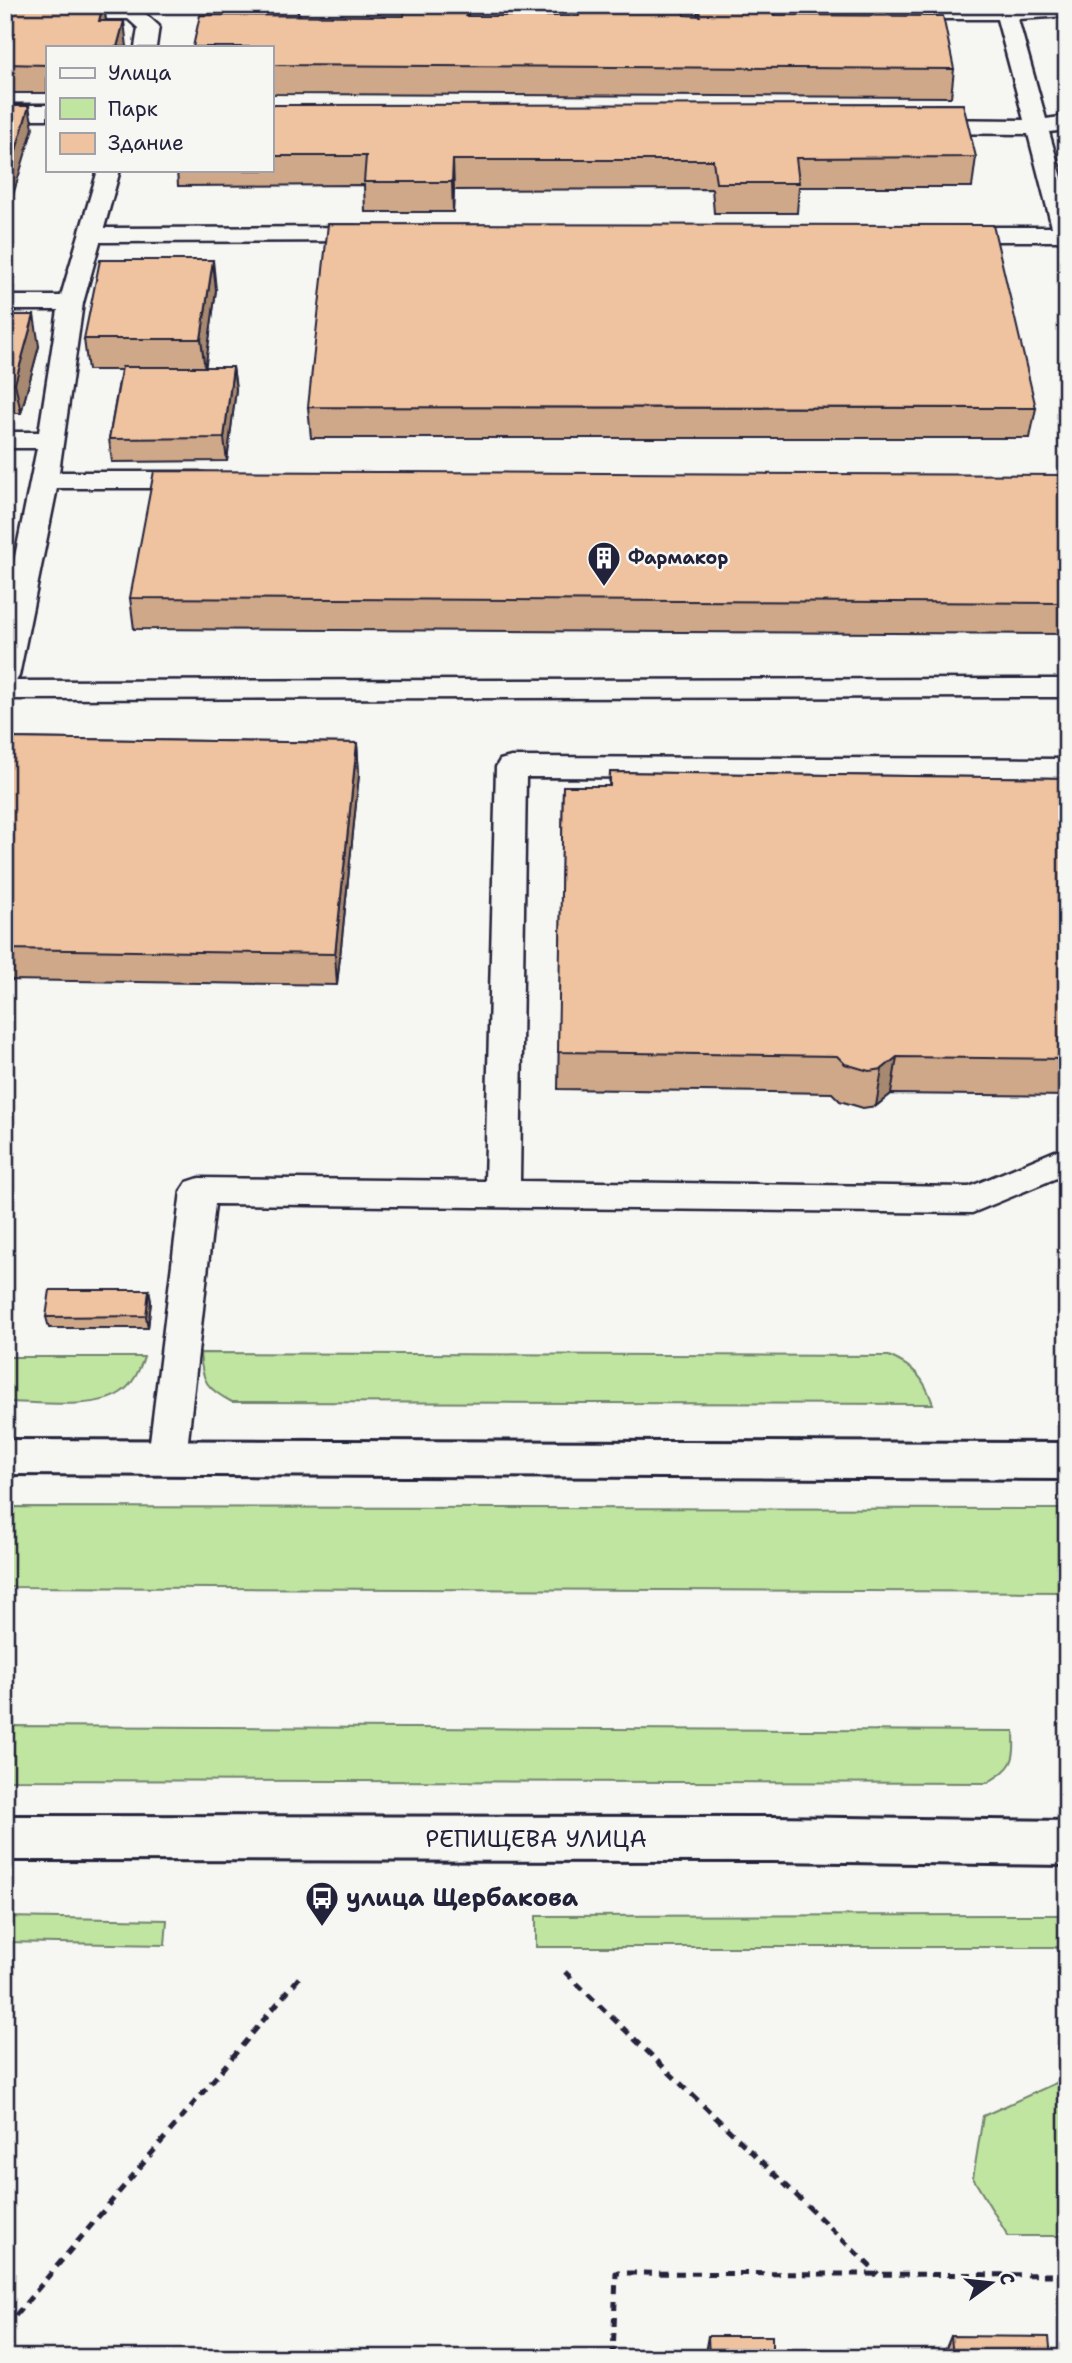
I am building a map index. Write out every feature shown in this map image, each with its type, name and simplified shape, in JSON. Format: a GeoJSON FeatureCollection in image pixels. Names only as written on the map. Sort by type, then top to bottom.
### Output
{"type":"FeatureCollection","features":[{"type":"Feature","properties":{"kind":"street"},"geometry":{"type":"LineString","coordinates":[[5,1457],[1067,1461]]}},
{"type":"Feature","properties":{"kind":"street","name":"РЕПИЩЕВА УЛИЦА"},"geometry":{"type":"LineString","coordinates":[[5,1838],[773,1839],[1067,1843]]}},
{"type":"Feature","properties":{"kind":"lane"},"geometry":{"type":"LineString","coordinates":[[310,5],[309,12],[1067,10]]}},
{"type":"Feature","properties":{"kind":"lane"},"geometry":{"type":"LineString","coordinates":[[5,13],[134,9],[149,26],[145,46]]}},
{"type":"Feature","properties":{"kind":"lane"},"geometry":{"type":"LineString","coordinates":[[926,234],[1066,237],[1005,9]]}},
{"type":"Feature","properties":{"kind":"lane"},"geometry":{"type":"LineString","coordinates":[[5,112],[46,112]]}},
{"type":"Feature","properties":{"kind":"lane"},"geometry":{"type":"LineString","coordinates":[[897,126],[1037,127],[1067,123]]}},
{"type":"Feature","properties":{"kind":"lane"},"geometry":{"type":"LineString","coordinates":[[5,676],[45,480],[71,303],[108,172]]}},
{"type":"Feature","properties":{"kind":"lane"},"geometry":{"type":"LineString","coordinates":[[92,235],[398,234]]}},
{"type":"Feature","properties":{"kind":"lane"},"geometry":{"type":"LineString","coordinates":[[5,303],[71,303]]}},
{"type":"Feature","properties":{"kind":"lane"},"geometry":{"type":"LineString","coordinates":[[5,440],[51,440]]}},
{"type":"Feature","properties":{"kind":"lane"},"geometry":{"type":"LineString","coordinates":[[45,480],[227,480]]}},
{"type":"Feature","properties":{"kind":"lane"},"geometry":{"type":"LineString","coordinates":[[5,690],[1067,688]]}},
{"type":"Feature","properties":{"kind":"lane"},"geometry":{"type":"LineString","coordinates":[[502,1195],[511,767],[1067,769]]}},
{"type":"Feature","properties":{"kind":"lane"},"geometry":{"type":"LineString","coordinates":[[167,1458],[199,1191],[972,1200],[1055,1164],[1067,1164]]}},
{"type":"Feature","properties":{"kind":"path"},"geometry":{"type":"LineString","coordinates":[[565,1972],[878,2274]]}},
{"type":"Feature","properties":{"kind":"path"},"geometry":{"type":"LineString","coordinates":[[5,2328],[303,1973]]}},
{"type":"Feature","properties":{"kind":"path"},"geometry":{"type":"LineString","coordinates":[[613,2358],[616,2273],[1067,2275]]}},
{"type":"Feature","properties":{"kind":"green space"},"geometry":{"type":"Polygon","coordinates":[[[200,1353],[889,1356],[917,1374],[926,1386],[933,1404],[232,1402],[207,1383],[202,1371],[200,1353]]]}},
{"type":"Feature","properties":{"kind":"green space"},"geometry":{"type":"Polygon","coordinates":[[[5,1357],[144,1357],[132,1382],[120,1393],[95,1402],[64,1404],[5,1402],[5,1357]]]}},
{"type":"Feature","properties":{"kind":"green space"},"geometry":{"type":"Polygon","coordinates":[[[5,1507],[1067,1509],[1067,1592],[5,1587],[5,1507]]]}},
{"type":"Feature","properties":{"kind":"green space"},"geometry":{"type":"Polygon","coordinates":[[[5,1726],[1014,1731],[1014,1742],[1013,1757],[1008,1768],[987,1783],[5,1780],[5,1726]]]}},
{"type":"Feature","properties":{"kind":"green space"},"geometry":{"type":"Polygon","coordinates":[[[1067,1915],[1067,1947],[536,1947],[536,1916],[1067,1915]]]}},
{"type":"Feature","properties":{"kind":"green space"},"geometry":{"type":"Polygon","coordinates":[[[5,1917],[167,1920],[165,1945],[5,1942],[5,1917]]]}},
{"type":"Feature","properties":{"kind":"green space"},"geometry":{"type":"Polygon","coordinates":[[[1067,2078],[1067,2236],[1008,2236],[973,2178],[983,2116],[1067,2078]]]}},
{"type":"Feature","properties":{"kind":"building"},"geometry":{"type":"Polygon","coordinates":[[[5,5],[103,5],[99,21],[124,21],[117,46],[46,46],[46,65],[5,64],[5,5]]]}},
{"type":"Feature","properties":{"kind":"building"},"geometry":{"type":"Polygon","coordinates":[[[405,5],[467,5],[466,16],[579,16],[580,5],[683,5],[684,15],[700,16],[699,5],[773,5],[774,15],[943,16],[954,69],[273,65],[273,46],[193,46],[200,15],[404,16],[405,5]]]}},
{"type":"Feature","properties":{"kind":"building"},"geometry":{"type":"Polygon","coordinates":[[[963,104],[976,157],[796,158],[799,183],[716,183],[713,160],[453,160],[452,182],[364,182],[366,156],[273,156],[273,105],[963,104]]]}},
{"type":"Feature","properties":{"kind":"building"},"geometry":{"type":"Polygon","coordinates":[[[5,106],[29,106],[5,187],[5,106]]]}},
{"type":"Feature","properties":{"kind":"building"},"geometry":{"type":"Polygon","coordinates":[[[328,224],[993,225],[1036,408],[308,407],[328,224]]]}},
{"type":"Feature","properties":{"kind":"building"},"geometry":{"type":"Polygon","coordinates":[[[100,260],[213,260],[201,339],[84,339],[100,260]]]}},
{"type":"Feature","properties":{"kind":"building"},"geometry":{"type":"Polygon","coordinates":[[[5,315],[34,315],[15,383],[5,382],[5,315]]]}},
{"type":"Feature","properties":{"kind":"building"},"geometry":{"type":"Polygon","coordinates":[[[122,367],[233,367],[224,438],[109,439],[122,367]]]}},
{"type":"Feature","properties":{"kind":"building","name":"Фармакор"},"geometry":{"type":"Polygon","coordinates":[[[154,471],[1063,475],[1067,489],[1067,603],[130,598],[154,471]]]}},
{"type":"Feature","properties":{"kind":"building"},"geometry":{"type":"Polygon","coordinates":[[[5,738],[357,743],[335,954],[5,949],[5,738]]]}},
{"type":"Feature","properties":{"kind":"building"},"geometry":{"type":"Polygon","coordinates":[[[610,772],[1067,778],[1067,1059],[897,1057],[882,1069],[869,1071],[845,1064],[837,1056],[558,1052],[563,786],[610,786],[610,772]]]}},
{"type":"Feature","properties":{"kind":"building"},"geometry":{"type":"Polygon","coordinates":[[[50,1290],[149,1290],[146,1316],[46,1317],[50,1290]]]}},
{"type":"Feature","properties":{"kind":"building"},"geometry":{"type":"Polygon","coordinates":[[[708,2336],[772,2336],[772,2356],[953,2358],[709,2358],[708,2336]]]}},
{"type":"Feature","properties":{"kind":"building"},"geometry":{"type":"Polygon","coordinates":[[[951,2336],[1049,2337],[1051,2358],[953,2358],[951,2336]]]}},
{"type":"Feature","properties":{"kind":"place","name":"Фармакор"},"geometry":{"type":"Point","coordinates":[604,588]}},
{"type":"Feature","properties":{"kind":"place","name":"улица Щербакова"},"geometry":{"type":"Point","coordinates":[322,1928]}}]}
